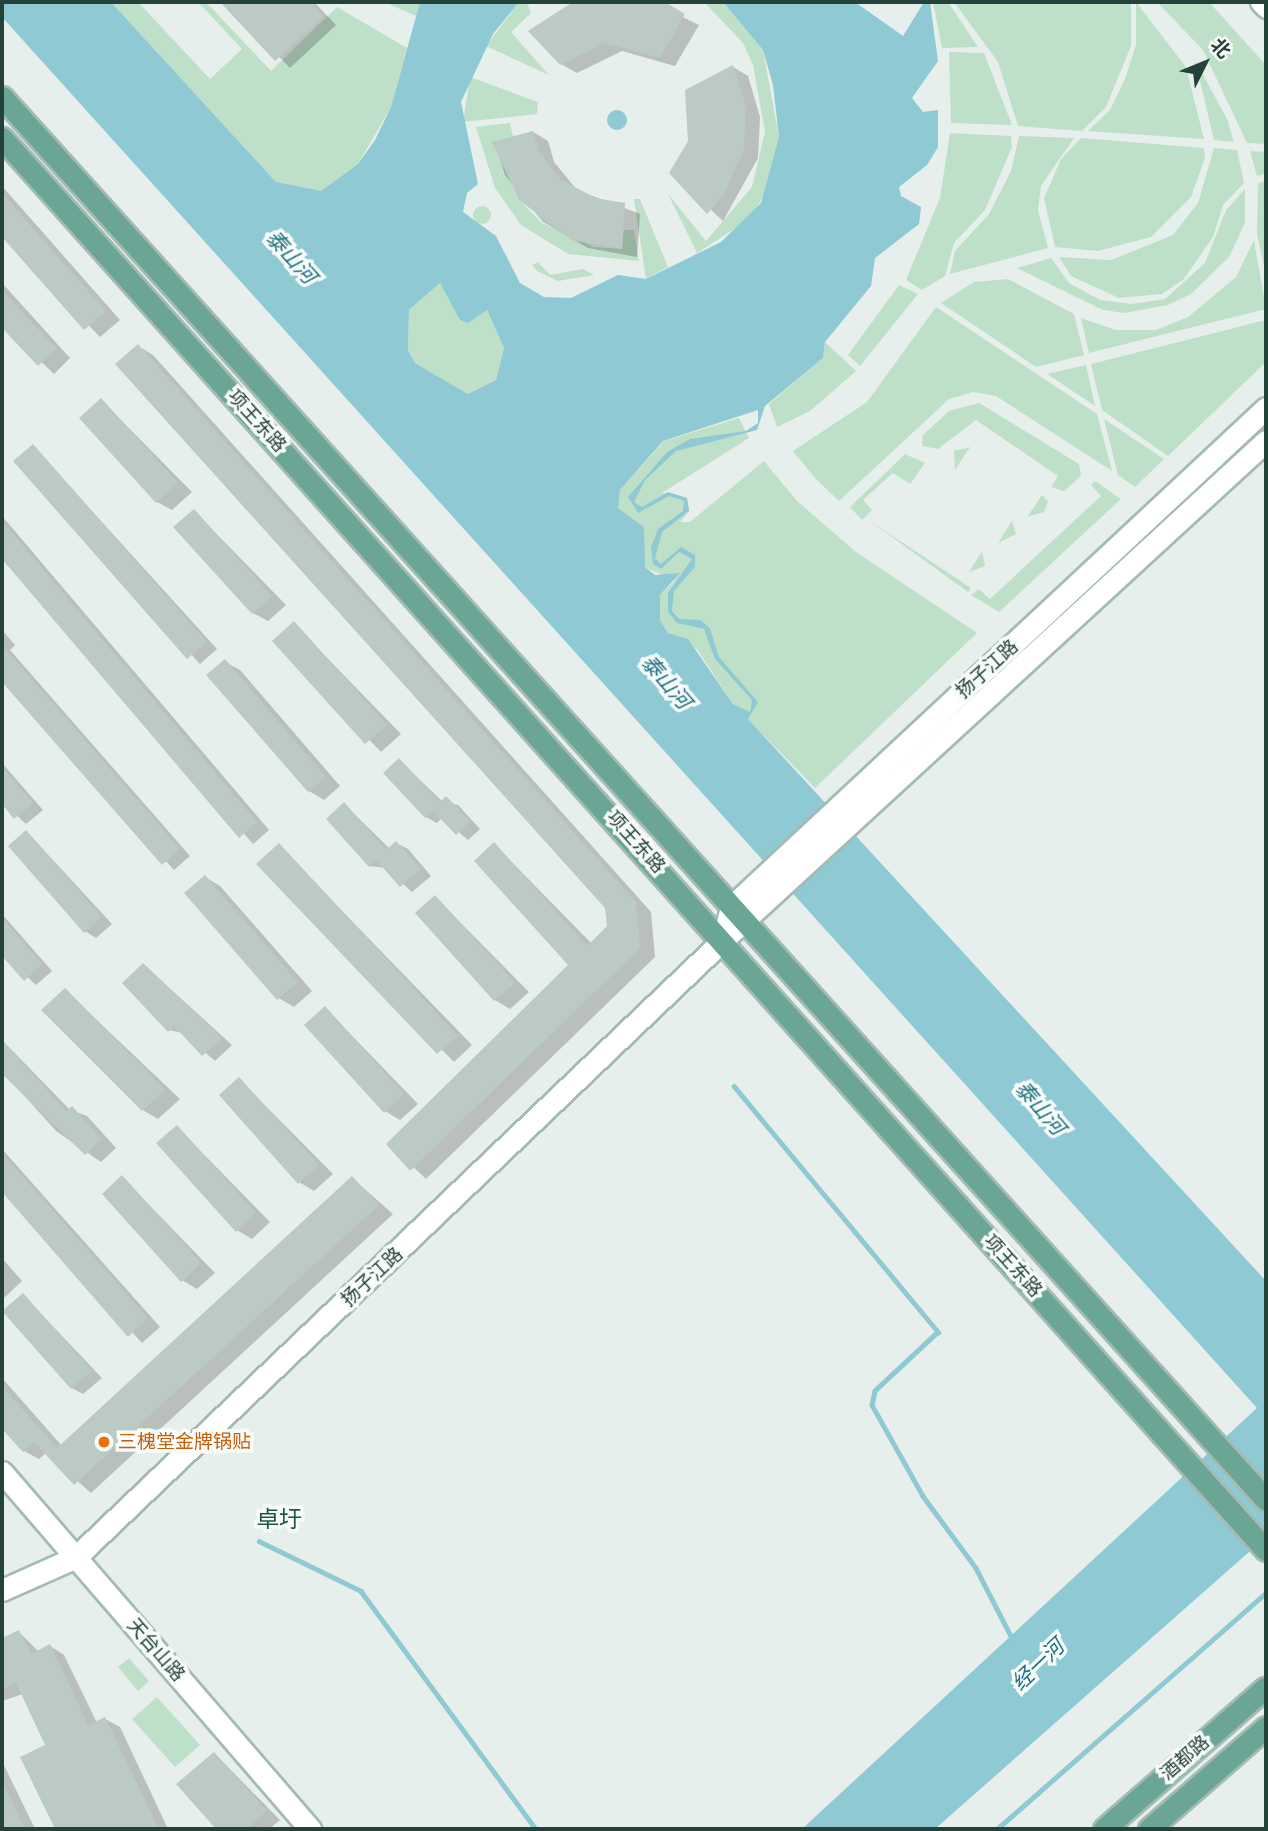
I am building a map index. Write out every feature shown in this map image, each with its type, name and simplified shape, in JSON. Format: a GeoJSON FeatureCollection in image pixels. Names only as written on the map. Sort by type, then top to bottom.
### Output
{"type":"FeatureCollection","features":[{"type":"Feature","properties":{"kind":"main road","name":"项王东路"},"geometry":{"type":"LineString","coordinates":[[2,97],[1266,1500]]}},
{"type":"Feature","properties":{"kind":"main road","name":"项王东路"},"geometry":{"type":"LineString","coordinates":[[2,138],[724,939],[1266,1550]]}},
{"type":"Feature","properties":{"kind":"main road","name":"酒都路"},"geometry":{"type":"LineString","coordinates":[[1104,1829],[1266,1687]]}},
{"type":"Feature","properties":{"kind":"main road","name":"酒都路"},"geometry":{"type":"LineString","coordinates":[[1149,1829],[1266,1727]]}},
{"type":"Feature","properties":{"kind":"street"},"geometry":{"type":"LineString","coordinates":[[1261,2],[1266,7]]}},
{"type":"Feature","properties":{"kind":"street","name":"扬子江路"},"geometry":{"type":"LineString","coordinates":[[731,908],[1266,408]]}},
{"type":"Feature","properties":{"kind":"street","name":"扬子江路"},"geometry":{"type":"LineString","coordinates":[[2,1590],[76,1557],[724,939],[746,924],[1266,441]]}},
{"type":"Feature","properties":{"kind":"street"},"geometry":{"type":"LineString","coordinates":[[724,939],[731,908]]}},
{"type":"Feature","properties":{"kind":"street","name":"天台山路"},"geometry":{"type":"LineString","coordinates":[[2,1472],[310,1829]]}},
{"type":"Feature","properties":{"kind":"green space"},"geometry":{"type":"Polygon","coordinates":[[[111,2],[138,2],[210,79],[242,49],[198,2],[206,2],[271,71],[337,7],[407,48],[391,107],[358,164],[321,191],[299,188],[276,182],[111,2]]]}},
{"type":"Feature","properties":{"kind":"green space"},"geometry":{"type":"Polygon","coordinates":[[[384,2],[420,2],[416,16],[384,2]]]}},
{"type":"Feature","properties":{"kind":"green space"},"geometry":{"type":"Polygon","coordinates":[[[519,2],[527,2],[531,13],[511,32],[549,75],[486,46],[519,2]]]}},
{"type":"Feature","properties":{"kind":"green space"},"geometry":{"type":"Polygon","coordinates":[[[704,2],[723,2],[763,50],[779,137],[768,188],[750,219],[697,253],[668,194],[706,241],[752,187],[765,132],[753,65],[743,43],[704,2]]]}},
{"type":"Feature","properties":{"kind":"green space"},"geometry":{"type":"Polygon","coordinates":[[[933,2],[948,2],[978,47],[942,48],[933,2]]]}},
{"type":"Feature","properties":{"kind":"green space"},"geometry":{"type":"Polygon","coordinates":[[[954,2],[1131,2],[1131,46],[1106,107],[1082,131],[1018,126],[998,62],[954,2]]]}},
{"type":"Feature","properties":{"kind":"green space"},"geometry":{"type":"Polygon","coordinates":[[[1136,2],[1186,67],[1204,139],[1088,131],[1110,110],[1125,79],[1136,45],[1136,2]]]}},
{"type":"Feature","properties":{"kind":"green space"},"geometry":{"type":"Polygon","coordinates":[[[1157,2],[1209,2],[1266,65],[1266,144],[1247,143],[1203,50],[1157,2]]]}},
{"type":"Feature","properties":{"kind":"green space"},"geometry":{"type":"Polygon","coordinates":[[[949,52],[984,53],[1012,125],[951,123],[949,52]]]}},
{"type":"Feature","properties":{"kind":"green space"},"geometry":{"type":"Polygon","coordinates":[[[1195,60],[1227,119],[1234,142],[1214,140],[1195,60]]]}},
{"type":"Feature","properties":{"kind":"green space"},"geometry":{"type":"Polygon","coordinates":[[[470,77],[538,102],[537,114],[463,122],[470,77]]]}},
{"type":"Feature","properties":{"kind":"green space"},"geometry":{"type":"Polygon","coordinates":[[[510,123],[514,141],[493,142],[519,200],[542,223],[593,247],[622,249],[624,230],[634,230],[639,261],[568,254],[521,225],[495,188],[476,127],[510,123]]]}},
{"type":"Feature","properties":{"kind":"green space"},"geometry":{"type":"Polygon","coordinates":[[[950,133],[1011,136],[1012,147],[985,210],[954,243],[945,276],[922,290],[906,280],[940,198],[950,133]]]}},
{"type":"Feature","properties":{"kind":"green space"},"geometry":{"type":"Polygon","coordinates":[[[1019,136],[1074,138],[1041,186],[1038,210],[1048,248],[950,274],[955,251],[989,214],[1011,171],[1019,136]]]}},
{"type":"Feature","properties":{"kind":"green space"},"geometry":{"type":"Polygon","coordinates":[[[1081,138],[1204,148],[1205,158],[1191,197],[1151,237],[1098,251],[1055,247],[1044,198],[1061,159],[1081,138]]]}},
{"type":"Feature","properties":{"kind":"green space"},"geometry":{"type":"Polygon","coordinates":[[[1214,148],[1237,150],[1244,183],[1223,205],[1213,237],[1184,279],[1162,294],[1119,298],[1071,276],[1059,257],[1111,260],[1173,235],[1198,203],[1214,148]]]}},
{"type":"Feature","properties":{"kind":"green space"},"geometry":{"type":"Polygon","coordinates":[[[1250,151],[1266,152],[1266,174],[1257,176],[1250,151]]]}},
{"type":"Feature","properties":{"kind":"green space"},"geometry":{"type":"Polygon","coordinates":[[[1266,181],[1266,275],[1257,234],[1258,183],[1266,181]]]}},
{"type":"Feature","properties":{"kind":"green space"},"geometry":{"type":"Polygon","coordinates":[[[1245,189],[1245,223],[1229,257],[1191,294],[1168,305],[1124,313],[1103,310],[1017,268],[1051,258],[1069,283],[1100,300],[1132,304],[1165,299],[1205,263],[1226,210],[1245,189]]]}},
{"type":"Feature","properties":{"kind":"green space"},"geometry":{"type":"Polygon","coordinates":[[[634,199],[640,199],[668,267],[646,279],[634,199]]]}},
{"type":"Feature","properties":{"kind":"green space"},"geometry":{"type":"Polygon","coordinates":[[[482,206],[488,209],[491,215],[488,221],[482,224],[476,221],[473,215],[476,209],[482,206]]]}},
{"type":"Feature","properties":{"kind":"green space"},"geometry":{"type":"Polygon","coordinates":[[[1254,240],[1266,309],[1089,353],[1081,318],[1116,330],[1156,330],[1188,317],[1236,277],[1254,240]]]}},
{"type":"Feature","properties":{"kind":"green space"},"geometry":{"type":"Polygon","coordinates":[[[538,262],[550,275],[583,269],[594,275],[558,281],[537,271],[532,265],[538,262]]]}},
{"type":"Feature","properties":{"kind":"green space"},"geometry":{"type":"Polygon","coordinates":[[[1008,279],[1074,314],[1084,355],[1036,367],[941,303],[974,282],[1008,279]]]}},
{"type":"Feature","properties":{"kind":"green space"},"geometry":{"type":"Polygon","coordinates":[[[440,283],[475,314],[487,310],[504,348],[496,380],[468,394],[415,363],[408,350],[409,310],[440,283]]]}},
{"type":"Feature","properties":{"kind":"green space"},"geometry":{"type":"Polygon","coordinates":[[[899,285],[918,294],[860,366],[848,355],[899,285]]]}},
{"type":"Feature","properties":{"kind":"green space"},"geometry":{"type":"Polygon","coordinates":[[[936,307],[1097,414],[1112,471],[996,396],[973,392],[949,399],[839,501],[793,451],[867,402],[936,307]]]}},
{"type":"Feature","properties":{"kind":"green space"},"geometry":{"type":"Polygon","coordinates":[[[1266,320],[1266,362],[1168,456],[1102,410],[1091,364],[1266,320]]]}},
{"type":"Feature","properties":{"kind":"green space"},"geometry":{"type":"Polygon","coordinates":[[[825,342],[856,371],[810,411],[777,427],[769,404],[823,358],[825,342]]]}},
{"type":"Feature","properties":{"kind":"green space"},"geometry":{"type":"Polygon","coordinates":[[[1086,365],[1095,406],[1047,374],[1086,365]]]}},
{"type":"Feature","properties":{"kind":"green space"},"geometry":{"type":"Polygon","coordinates":[[[979,403],[1079,464],[1081,476],[1064,491],[1051,487],[1058,476],[976,420],[938,449],[922,446],[923,435],[949,411],[979,403]]]}},
{"type":"Feature","properties":{"kind":"green space"},"geometry":{"type":"Polygon","coordinates":[[[739,418],[749,438],[662,493],[687,498],[689,511],[680,522],[690,522],[764,461],[797,501],[856,552],[977,633],[815,788],[733,704],[697,649],[668,633],[660,620],[660,595],[675,580],[644,567],[644,527],[617,508],[620,490],[664,441],[739,418]]]}},
{"type":"Feature","properties":{"kind":"green space"},"geometry":{"type":"Polygon","coordinates":[[[1104,419],[1164,459],[1135,487],[1118,475],[1104,419]]]}},
{"type":"Feature","properties":{"kind":"green space"},"geometry":{"type":"Polygon","coordinates":[[[970,447],[955,470],[954,451],[970,447]]]}},
{"type":"Feature","properties":{"kind":"green space"},"geometry":{"type":"Polygon","coordinates":[[[905,454],[925,463],[910,484],[893,473],[863,500],[872,510],[862,520],[850,507],[905,454]]]}},
{"type":"Feature","properties":{"kind":"green space"},"geometry":{"type":"Polygon","coordinates":[[[1095,481],[1121,499],[999,612],[971,595],[979,589],[990,599],[1101,496],[1091,485],[1095,481]]]}},
{"type":"Feature","properties":{"kind":"green space"},"geometry":{"type":"Polygon","coordinates":[[[1042,495],[1048,501],[1044,512],[1027,517],[1042,495]]]}},
{"type":"Feature","properties":{"kind":"green space"},"geometry":{"type":"Polygon","coordinates":[[[870,521],[971,588],[968,592],[870,521]]]}},
{"type":"Feature","properties":{"kind":"green space"},"geometry":{"type":"Polygon","coordinates":[[[1012,521],[1016,534],[998,543],[1012,521]]]}},
{"type":"Feature","properties":{"kind":"green space"},"geometry":{"type":"Polygon","coordinates":[[[982,551],[985,566],[969,572],[982,551]]]}},
{"type":"Feature","properties":{"kind":"green space"},"geometry":{"type":"Polygon","coordinates":[[[129,1658],[149,1681],[138,1691],[118,1667],[129,1658]]]}},
{"type":"Feature","properties":{"kind":"green space"},"geometry":{"type":"Polygon","coordinates":[[[157,1697],[200,1745],[175,1767],[132,1719],[157,1697]]]}},
{"type":"Feature","properties":{"kind":"water","name":"泰山河"},"geometry":{"type":"Polygon","coordinates":[[[2,2],[111,2],[276,182],[321,191],[358,164],[375,140],[391,107],[420,2],[519,2],[493,34],[461,102],[478,184],[467,193],[463,212],[496,236],[520,283],[544,297],[571,298],[618,275],[646,279],[721,242],[761,203],[779,137],[773,85],[763,50],[723,2],[855,2],[903,36],[924,2],[930,2],[938,61],[912,98],[923,112],[938,110],[938,147],[927,165],[899,187],[901,196],[921,207],[919,224],[875,258],[871,286],[825,342],[823,358],[765,406],[757,430],[676,451],[645,480],[634,502],[642,507],[668,492],[687,498],[689,511],[662,532],[655,558],[661,564],[681,547],[695,555],[695,567],[674,591],[672,611],[679,619],[700,620],[710,628],[719,657],[758,702],[748,719],[1266,1281],[1266,1537],[935,1829],[802,1829],[1257,1408],[2,17],[2,2]],[[440,283],[409,310],[408,350],[415,363],[468,394],[496,380],[504,348],[487,310],[468,323],[460,320],[440,283]],[[758,410],[663,441],[620,490],[618,508],[644,527],[645,567],[655,575],[680,573],[660,595],[660,620],[668,633],[688,639],[733,704],[750,712],[752,700],[715,659],[704,629],[677,623],[668,612],[668,593],[692,559],[679,552],[661,569],[653,564],[651,547],[658,529],[683,511],[684,501],[669,496],[638,513],[628,497],[667,452],[690,439],[746,431],[758,423],[758,410]]]}},
{"type":"Feature","properties":{"kind":"water"},"geometry":{"type":"Polygon","coordinates":[[[617,110],[624,113],[627,120],[624,127],[617,130],[610,127],[607,120],[610,113],[617,110]]]}},
{"type":"Feature","properties":{"kind":"building"},"geometry":{"type":"Polygon","coordinates":[[[220,2],[312,2],[323,17],[275,61],[220,2]]]}},
{"type":"Feature","properties":{"kind":"building"},"geometry":{"type":"Polygon","coordinates":[[[573,2],[665,2],[685,14],[660,58],[605,43],[560,65],[528,31],[573,2]]]}},
{"type":"Feature","properties":{"kind":"building"},"geometry":{"type":"Polygon","coordinates":[[[733,65],[746,107],[744,149],[724,195],[707,214],[669,173],[688,141],[685,90],[733,65]]]}},
{"type":"Feature","properties":{"kind":"building"},"geometry":{"type":"Polygon","coordinates":[[[533,131],[539,152],[562,180],[595,198],[625,203],[622,249],[571,240],[519,200],[492,142],[533,131]]]}},
{"type":"Feature","properties":{"kind":"building"},"geometry":{"type":"Polygon","coordinates":[[[2,193],[106,311],[84,330],[2,237],[2,193]]]}},
{"type":"Feature","properties":{"kind":"building"},"geometry":{"type":"Polygon","coordinates":[[[2,290],[57,349],[38,366],[2,328],[2,290]]]}},
{"type":"Feature","properties":{"kind":"building"},"geometry":{"type":"Polygon","coordinates":[[[138,344],[636,902],[640,948],[410,1171],[386,1144],[568,965],[474,861],[494,842],[587,946],[607,926],[605,908],[115,364],[138,344]]]}},
{"type":"Feature","properties":{"kind":"building"},"geometry":{"type":"Polygon","coordinates":[[[101,398],[178,483],[156,503],[79,418],[101,398]]]}},
{"type":"Feature","properties":{"kind":"building"},"geometry":{"type":"Polygon","coordinates":[[[33,444],[207,642],[187,659],[13,461],[33,444]]]}},
{"type":"Feature","properties":{"kind":"building"},"geometry":{"type":"Polygon","coordinates":[[[194,509],[272,596],[252,614],[173,527],[194,509]]]}},
{"type":"Feature","properties":{"kind":"building"},"geometry":{"type":"Polygon","coordinates":[[[2,521],[257,822],[239,838],[2,559],[2,521]]]}},
{"type":"Feature","properties":{"kind":"building"},"geometry":{"type":"Polygon","coordinates":[[[294,621],[387,725],[365,744],[272,641],[294,621]]]}},
{"type":"Feature","properties":{"kind":"building"},"geometry":{"type":"Polygon","coordinates":[[[2,645],[180,849],[162,865],[2,682],[2,645]]]}},
{"type":"Feature","properties":{"kind":"building"},"geometry":{"type":"Polygon","coordinates":[[[225,659],[326,777],[308,792],[206,675],[225,659]]]}},
{"type":"Feature","properties":{"kind":"building"},"geometry":{"type":"Polygon","coordinates":[[[399,758],[440,802],[446,796],[470,821],[456,835],[433,811],[425,818],[383,773],[399,758]]]}},
{"type":"Feature","properties":{"kind":"building"},"geometry":{"type":"Polygon","coordinates":[[[2,767],[33,803],[14,819],[2,804],[2,767]]]}},
{"type":"Feature","properties":{"kind":"building"},"geometry":{"type":"Polygon","coordinates":[[[344,802],[386,850],[396,841],[421,869],[400,887],[376,860],[369,867],[326,819],[344,802]]]}},
{"type":"Feature","properties":{"kind":"building"},"geometry":{"type":"Polygon","coordinates":[[[26,830],[102,917],[84,933],[8,846],[26,830]]]}},
{"type":"Feature","properties":{"kind":"building"},"geometry":{"type":"Polygon","coordinates":[[[279,843],[458,1036],[437,1054],[256,864],[279,843]]]}},
{"type":"Feature","properties":{"kind":"building"},"geometry":{"type":"Polygon","coordinates":[[[205,875],[298,982],[277,1000],[184,893],[205,875]]]}},
{"type":"Feature","properties":{"kind":"building"},"geometry":{"type":"Polygon","coordinates":[[[435,895],[515,983],[494,1001],[415,913],[435,895]]]}},
{"type":"Feature","properties":{"kind":"building"},"geometry":{"type":"Polygon","coordinates":[[[2,918],[42,964],[24,981],[2,956],[2,918]]]}},
{"type":"Feature","properties":{"kind":"building"},"geometry":{"type":"Polygon","coordinates":[[[143,963],[222,1038],[202,1056],[174,1026],[168,1032],[122,983],[143,963]]]}},
{"type":"Feature","properties":{"kind":"building"},"geometry":{"type":"Polygon","coordinates":[[[65,988],[166,1090],[142,1111],[41,1010],[65,988]]]}},
{"type":"Feature","properties":{"kind":"building"},"geometry":{"type":"Polygon","coordinates":[[[325,1006],[404,1094],[384,1113],[304,1025],[325,1006]]]}},
{"type":"Feature","properties":{"kind":"building"},"geometry":{"type":"Polygon","coordinates":[[[2,1040],[66,1111],[72,1106],[102,1139],[85,1155],[2,1074],[2,1040]]]}},
{"type":"Feature","properties":{"kind":"building"},"geometry":{"type":"Polygon","coordinates":[[[239,1077],[319,1165],[298,1184],[219,1095],[239,1077]]]}},
{"type":"Feature","properties":{"kind":"building"},"geometry":{"type":"Polygon","coordinates":[[[177,1125],[256,1213],[236,1232],[156,1143],[177,1125]]]}},
{"type":"Feature","properties":{"kind":"building"},"geometry":{"type":"Polygon","coordinates":[[[2,1153],[148,1318],[128,1337],[2,1192],[2,1153]]]}},
{"type":"Feature","properties":{"kind":"building"},"geometry":{"type":"Polygon","coordinates":[[[122,1175],[201,1263],[181,1282],[102,1194],[122,1175]]]}},
{"type":"Feature","properties":{"kind":"building"},"geometry":{"type":"Polygon","coordinates":[[[352,1176],[379,1205],[74,1485],[34,1442],[23,1452],[2,1429],[2,1386],[57,1448],[352,1176]]]}},
{"type":"Feature","properties":{"kind":"building"},"geometry":{"type":"Polygon","coordinates":[[[23,1293],[92,1371],[71,1389],[2,1311],[23,1293]]]}},
{"type":"Feature","properties":{"kind":"building"},"geometry":{"type":"Polygon","coordinates":[[[19,1630],[31,1654],[50,1644],[88,1725],[105,1717],[159,1829],[55,1829],[20,1757],[45,1745],[16,1683],[2,1689],[2,1638],[19,1630]]]}},
{"type":"Feature","properties":{"kind":"building"},"geometry":{"type":"Polygon","coordinates":[[[214,1752],[267,1811],[246,1829],[216,1829],[176,1784],[214,1752]]]}},
{"type":"Feature","properties":{"kind":"building"},"geometry":{"type":"Polygon","coordinates":[[[2,1781],[25,1829],[2,1829],[2,1781]]]}},
{"type":"Feature","properties":{"kind":"waterway"},"geometry":{"type":"LineString","coordinates":[[734,1086],[938,1332],[875,1391],[872,1405],[923,1496],[976,1568],[1013,1640]]}},
{"type":"Feature","properties":{"kind":"waterway"},"geometry":{"type":"LineString","coordinates":[[259,1541],[361,1591],[536,1829]]}},
{"type":"Feature","properties":{"kind":"waterway","name":"经一河"},"geometry":{"type":"LineString","coordinates":[[997,1829],[1266,1593]]}},
{"type":"Feature","properties":{"kind":"place","name":"三槐堂金牌锅贴"},"geometry":{"type":"Point","coordinates":[104,1442]}},
{"type":"Feature","properties":{"kind":"district","name":"卓圩"},"geometry":{"type":"Point","coordinates":[279,1519]}}]}
